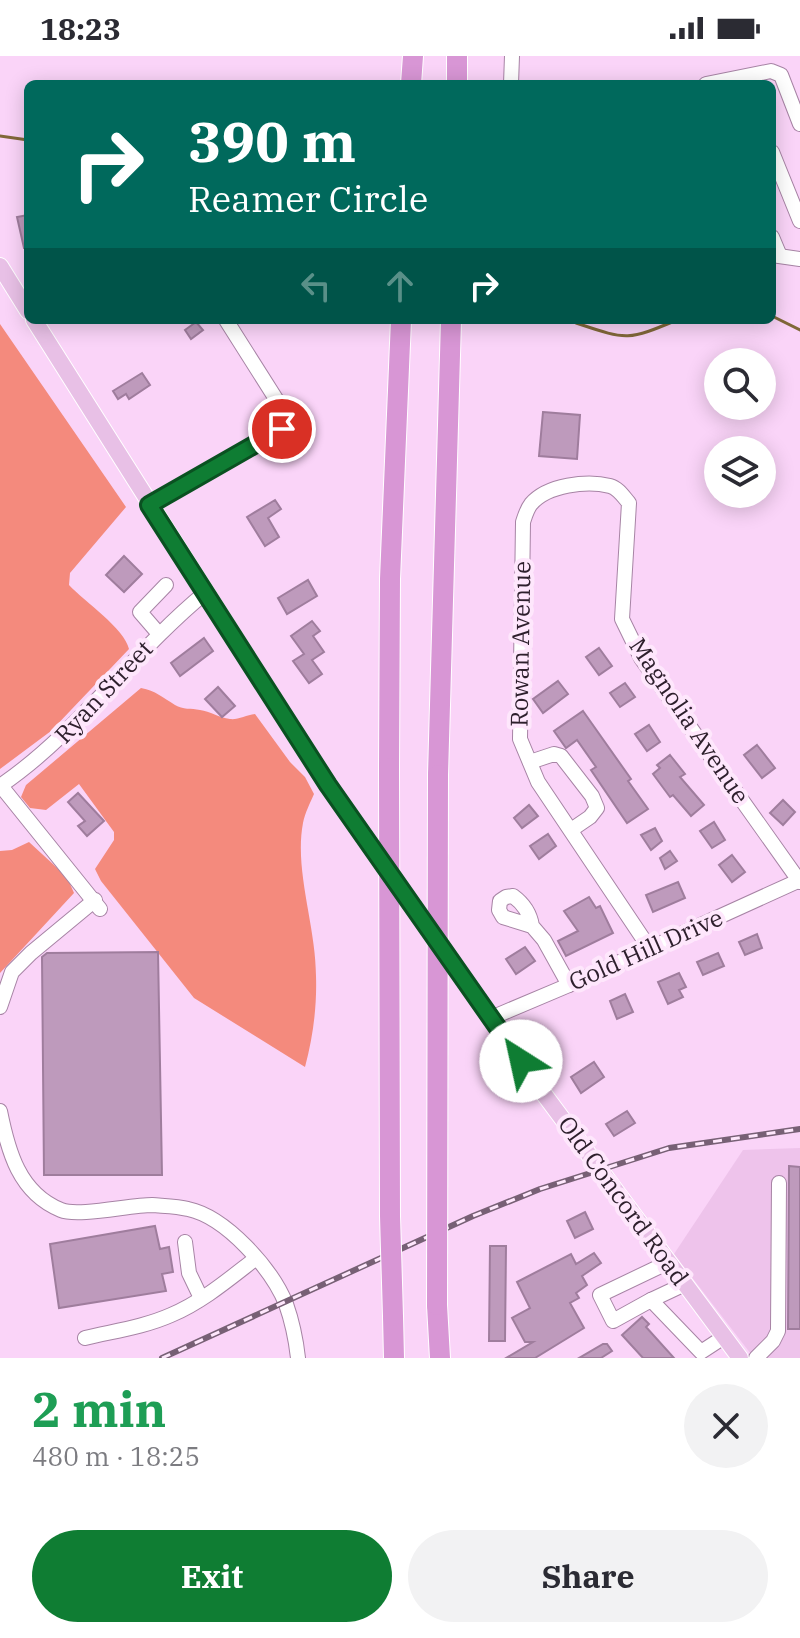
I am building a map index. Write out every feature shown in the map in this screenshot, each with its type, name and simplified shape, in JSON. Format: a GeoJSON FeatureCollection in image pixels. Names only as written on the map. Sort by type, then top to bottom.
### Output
{"type":"FeatureCollection","features":[{"type":"Feature","properties":{"kind":"highway"},"geometry":{"type":"LineString","coordinates":[[411,80],[413,56]]}},
{"type":"Feature","properties":{"kind":"highway"},"geometry":{"type":"LineString","coordinates":[[457,56],[457,80]]}},
{"type":"Feature","properties":{"kind":"highway"},"geometry":{"type":"LineString","coordinates":[[394,1358],[390,1216],[390,579],[401,324]]}},
{"type":"Feature","properties":{"kind":"highway"},"geometry":{"type":"LineString","coordinates":[[440,1358],[437,1305],[438,775],[451,324]]}},
{"type":"Feature","properties":{"kind":"main road"},"geometry":{"type":"LineString","coordinates":[[0,266],[24,305]]}},
{"type":"Feature","properties":{"kind":"main road","name":"Old Concord Road"},"geometry":{"type":"LineString","coordinates":[[36,324],[328,785],[491,1018],[740,1358]]}},
{"type":"Feature","properties":{"kind":"street"},"geometry":{"type":"LineString","coordinates":[[511,80],[512,56]]}},
{"type":"Feature","properties":{"kind":"street"},"geometry":{"type":"LineString","coordinates":[[743,80],[771,71],[781,75],[800,124]]}},
{"type":"Feature","properties":{"kind":"street"},"geometry":{"type":"LineString","coordinates":[[776,162],[800,221]]}},
{"type":"Feature","properties":{"kind":"street"},"geometry":{"type":"LineString","coordinates":[[776,256],[800,259]]}},
{"type":"Feature","properties":{"kind":"street"},"geometry":{"type":"LineString","coordinates":[[149,505],[282,429],[285,421],[283,410],[229,324]]}},
{"type":"Feature","properties":{"kind":"street","name":"Rowan Avenue"},"geometry":{"type":"LineString","coordinates":[[626,500],[618,490],[609,486],[565,486],[541,495],[529,506],[523,522],[520,739],[538,782],[650,949]]}},
{"type":"Feature","properties":{"kind":"street","name":"Magnolia Avenue"},"geometry":{"type":"LineString","coordinates":[[626,500],[629,503],[622,619],[641,658],[800,881]]}},
{"type":"Feature","properties":{"kind":"street"},"geometry":{"type":"LineString","coordinates":[[159,634],[140,612],[166,585]]}},
{"type":"Feature","properties":{"kind":"street","name":"Ryan Street"},"geometry":{"type":"LineString","coordinates":[[0,786],[50,748],[159,634],[205,593]]}},
{"type":"Feature","properties":{"kind":"street"},"geometry":{"type":"LineString","coordinates":[[530,762],[554,754],[561,756],[592,796],[597,808],[571,830]]}},
{"type":"Feature","properties":{"kind":"street"},"geometry":{"type":"LineString","coordinates":[[0,786],[97,905],[31,953],[12,972],[0,1007]]}},
{"type":"Feature","properties":{"kind":"street","name":"Gold Hill Drive"},"geometry":{"type":"LineString","coordinates":[[491,1018],[800,881]]}},
{"type":"Feature","properties":{"kind":"street"},"geometry":{"type":"LineString","coordinates":[[532,926],[544,940],[569,985]]}},
{"type":"Feature","properties":{"kind":"street"},"geometry":{"type":"LineString","coordinates":[[0,1111],[7,1148],[17,1172],[45,1202],[65,1212],[150,1205],[189,1209],[214,1220],[234,1234],[270,1276],[285,1301],[298,1358]]}},
{"type":"Feature","properties":{"kind":"street"},"geometry":{"type":"LineString","coordinates":[[756,1358],[773,1341],[778,1331],[779,1183]]}},
{"type":"Feature","properties":{"kind":"street"},"geometry":{"type":"LineString","coordinates":[[185,1242],[189,1273],[201,1298]]}},
{"type":"Feature","properties":{"kind":"street"},"geometry":{"type":"LineString","coordinates":[[85,1338],[162,1319],[201,1298],[255,1259]]}},
{"type":"Feature","properties":{"kind":"street"},"geometry":{"type":"LineString","coordinates":[[669,1262],[600,1295],[613,1321],[685,1284]]}},
{"type":"Feature","properties":{"kind":"street"},"geometry":{"type":"LineString","coordinates":[[651,1300],[699,1355],[724,1337]]}},
{"type":"Feature","properties":{"kind":"shaded area"},"geometry":{"type":"Polygon","coordinates":[[[0,324],[126,507],[70,573],[69,585],[112,624],[129,649],[51,731],[0,769],[0,324]]]}},
{"type":"Feature","properties":{"kind":"shaded area"},"geometry":{"type":"Polygon","coordinates":[[[141,688],[178,707],[226,718],[255,714],[290,762],[305,777],[314,794],[304,819],[301,841],[316,976],[314,1022],[305,1067],[194,998],[101,881],[95,869],[114,840],[114,832],[79,784],[46,810],[30,808],[21,797],[26,785],[141,688]]]}},
{"type":"Feature","properties":{"kind":"shaded area"},"geometry":{"type":"Polygon","coordinates":[[[29,842],[67,877],[74,893],[0,973],[0,851],[12,850],[29,842]]]}},
{"type":"Feature","properties":{"kind":"shaded area"},"geometry":{"type":"Polygon","coordinates":[[[800,1148],[800,1358],[754,1358],[674,1254],[743,1150],[800,1148]]]}},
{"type":"Feature","properties":{"kind":"building"},"geometry":{"type":"Polygon","coordinates":[[[24,216],[24,248],[17,217],[24,216]]]}},
{"type":"Feature","properties":{"kind":"building"},"geometry":{"type":"Polygon","coordinates":[[[198,324],[203,330],[191,339],[185,330],[198,324]]]}},
{"type":"Feature","properties":{"kind":"building"},"geometry":{"type":"Polygon","coordinates":[[[142,373],[150,385],[129,399],[126,394],[118,399],[113,391],[142,373]]]}},
{"type":"Feature","properties":{"kind":"building"},"geometry":{"type":"Polygon","coordinates":[[[543,412],[580,415],[577,459],[539,456],[543,412]]]}},
{"type":"Feature","properties":{"kind":"building"},"geometry":{"type":"Polygon","coordinates":[[[275,500],[281,509],[268,518],[279,537],[265,546],[247,517],[275,500]]]}},
{"type":"Feature","properties":{"kind":"building"},"geometry":{"type":"Polygon","coordinates":[[[124,556],[142,574],[124,592],[106,575],[124,556]]]}},
{"type":"Feature","properties":{"kind":"building"},"geometry":{"type":"Polygon","coordinates":[[[308,580],[317,596],[287,614],[278,598],[308,580]]]}},
{"type":"Feature","properties":{"kind":"building"},"geometry":{"type":"Polygon","coordinates":[[[312,621],[320,631],[313,636],[324,652],[312,660],[322,674],[309,683],[293,661],[304,654],[291,636],[312,621]]]}},
{"type":"Feature","properties":{"kind":"building"},"geometry":{"type":"Polygon","coordinates":[[[204,638],[213,651],[180,676],[171,663],[204,638]]]}},
{"type":"Feature","properties":{"kind":"building"},"geometry":{"type":"Polygon","coordinates":[[[599,648],[612,666],[599,675],[586,657],[599,648]]]}},
{"type":"Feature","properties":{"kind":"building"},"geometry":{"type":"Polygon","coordinates":[[[558,681],[568,694],[543,713],[533,699],[558,681]]]}},
{"type":"Feature","properties":{"kind":"building"},"geometry":{"type":"Polygon","coordinates":[[[625,683],[635,697],[620,707],[610,693],[625,683]]]}},
{"type":"Feature","properties":{"kind":"building"},"geometry":{"type":"Polygon","coordinates":[[[218,687],[235,706],[222,717],[205,699],[218,687]]]}},
{"type":"Feature","properties":{"kind":"building"},"geometry":{"type":"Polygon","coordinates":[[[583,711],[631,779],[628,781],[648,809],[627,823],[591,770],[596,767],[577,740],[566,748],[554,731],[583,711]]]}},
{"type":"Feature","properties":{"kind":"building"},"geometry":{"type":"Polygon","coordinates":[[[649,725],[660,742],[647,751],[635,734],[649,725]]]}},
{"type":"Feature","properties":{"kind":"building"},"geometry":{"type":"Polygon","coordinates":[[[757,745],[775,768],[762,778],[744,755],[757,745]]]}},
{"type":"Feature","properties":{"kind":"building"},"geometry":{"type":"Polygon","coordinates":[[[670,755],[685,774],[680,777],[704,805],[691,816],[673,795],[670,797],[653,774],[660,768],[657,765],[670,755]]]}},
{"type":"Feature","properties":{"kind":"building"},"geometry":{"type":"Polygon","coordinates":[[[78,793],[104,821],[87,836],[78,826],[85,821],[68,802],[78,793]]]}},
{"type":"Feature","properties":{"kind":"building"},"geometry":{"type":"Polygon","coordinates":[[[783,800],[795,812],[783,825],[770,813],[783,800]]]}},
{"type":"Feature","properties":{"kind":"building"},"geometry":{"type":"Polygon","coordinates":[[[529,805],[538,816],[522,828],[514,818],[529,805]]]}},
{"type":"Feature","properties":{"kind":"building"},"geometry":{"type":"Polygon","coordinates":[[[714,822],[725,840],[712,848],[700,831],[714,822]]]}},
{"type":"Feature","properties":{"kind":"building"},"geometry":{"type":"Polygon","coordinates":[[[655,828],[662,841],[651,850],[641,835],[655,828]]]}},
{"type":"Feature","properties":{"kind":"building"},"geometry":{"type":"Polygon","coordinates":[[[548,834],[556,846],[539,859],[530,846],[548,834]]]}},
{"type":"Feature","properties":{"kind":"building"},"geometry":{"type":"Polygon","coordinates":[[[670,851],[677,861],[665,869],[660,858],[670,851]]]}},
{"type":"Feature","properties":{"kind":"building"},"geometry":{"type":"Polygon","coordinates":[[[732,855],[745,872],[732,882],[719,865],[732,855]]]}},
{"type":"Feature","properties":{"kind":"building"},"geometry":{"type":"Polygon","coordinates":[[[678,882],[685,898],[653,912],[646,895],[678,882]]]}},
{"type":"Feature","properties":{"kind":"building"},"geometry":{"type":"Polygon","coordinates":[[[589,897],[596,908],[600,906],[613,933],[566,956],[558,941],[578,931],[564,911],[589,897]]]}},
{"type":"Feature","properties":{"kind":"building"},"geometry":{"type":"Polygon","coordinates":[[[757,934],[762,948],[745,955],[739,942],[757,934]]]}},
{"type":"Feature","properties":{"kind":"building"},"geometry":{"type":"Polygon","coordinates":[[[525,947],[535,961],[516,974],[506,959],[525,947]]]}},
{"type":"Feature","properties":{"kind":"building"},"geometry":{"type":"Polygon","coordinates":[[[158,952],[162,1175],[44,1175],[42,957],[47,953],[158,952]]]}},
{"type":"Feature","properties":{"kind":"building"},"geometry":{"type":"Polygon","coordinates":[[[718,953],[724,966],[703,975],[697,962],[718,953]]]}},
{"type":"Feature","properties":{"kind":"building"},"geometry":{"type":"Polygon","coordinates":[[[679,973],[686,987],[679,990],[683,997],[668,1004],[658,982],[679,973]]]}},
{"type":"Feature","properties":{"kind":"building"},"geometry":{"type":"Polygon","coordinates":[[[625,994],[633,1012],[617,1019],[610,1001],[625,994]]]}},
{"type":"Feature","properties":{"kind":"building"},"geometry":{"type":"Polygon","coordinates":[[[594,1062],[604,1077],[581,1093],[571,1077],[594,1062]]]}},
{"type":"Feature","properties":{"kind":"building"},"geometry":{"type":"Polygon","coordinates":[[[627,1111],[635,1123],[614,1136],[606,1124],[627,1111]]]}},
{"type":"Feature","properties":{"kind":"building"},"geometry":{"type":"Polygon","coordinates":[[[789,1166],[800,1167],[800,1329],[788,1329],[789,1166]]]}},
{"type":"Feature","properties":{"kind":"building"},"geometry":{"type":"Polygon","coordinates":[[[585,1212],[593,1229],[575,1238],[567,1221],[585,1212]]]}},
{"type":"Feature","properties":{"kind":"building"},"geometry":{"type":"Polygon","coordinates":[[[155,1226],[160,1249],[169,1247],[173,1272],[162,1274],[166,1291],[59,1308],[50,1244],[155,1226]]]}},
{"type":"Feature","properties":{"kind":"building"},"geometry":{"type":"Polygon","coordinates":[[[490,1246],[506,1246],[505,1341],[489,1341],[490,1246]]]}},
{"type":"Feature","properties":{"kind":"building"},"geometry":{"type":"Polygon","coordinates":[[[594,1253],[601,1263],[582,1276],[587,1285],[576,1293],[579,1298],[570,1303],[584,1328],[535,1358],[506,1358],[533,1342],[525,1342],[512,1318],[530,1308],[517,1282],[571,1254],[576,1264],[594,1253]]]}},
{"type":"Feature","properties":{"kind":"building"},"geometry":{"type":"Polygon","coordinates":[[[642,1317],[649,1324],[646,1327],[674,1358],[643,1358],[622,1335],[642,1317]]]}},
{"type":"Feature","properties":{"kind":"building"},"geometry":{"type":"Polygon","coordinates":[[[607,1344],[612,1351],[601,1358],[579,1358],[607,1344]]]}},
{"type":"Feature","properties":{"kind":"waterway"},"geometry":{"type":"LineString","coordinates":[[0,136],[24,139]]}},
{"type":"Feature","properties":{"kind":"waterway"},"geometry":{"type":"LineString","coordinates":[[776,318],[800,330]]}},
{"type":"Feature","properties":{"kind":"waterway"},"geometry":{"type":"LineString","coordinates":[[579,324],[627,336],[667,324]]}},
{"type":"Feature","properties":{"kind":"railway"},"geometry":{"type":"LineString","coordinates":[[162,1358],[473,1216],[540,1189],[669,1148],[800,1129]]}},
{"type":"Feature","properties":{"kind":"route"},"geometry":{"type":"LineString","coordinates":[[282,429],[149,505],[328,785],[521,1061]]}}]}
